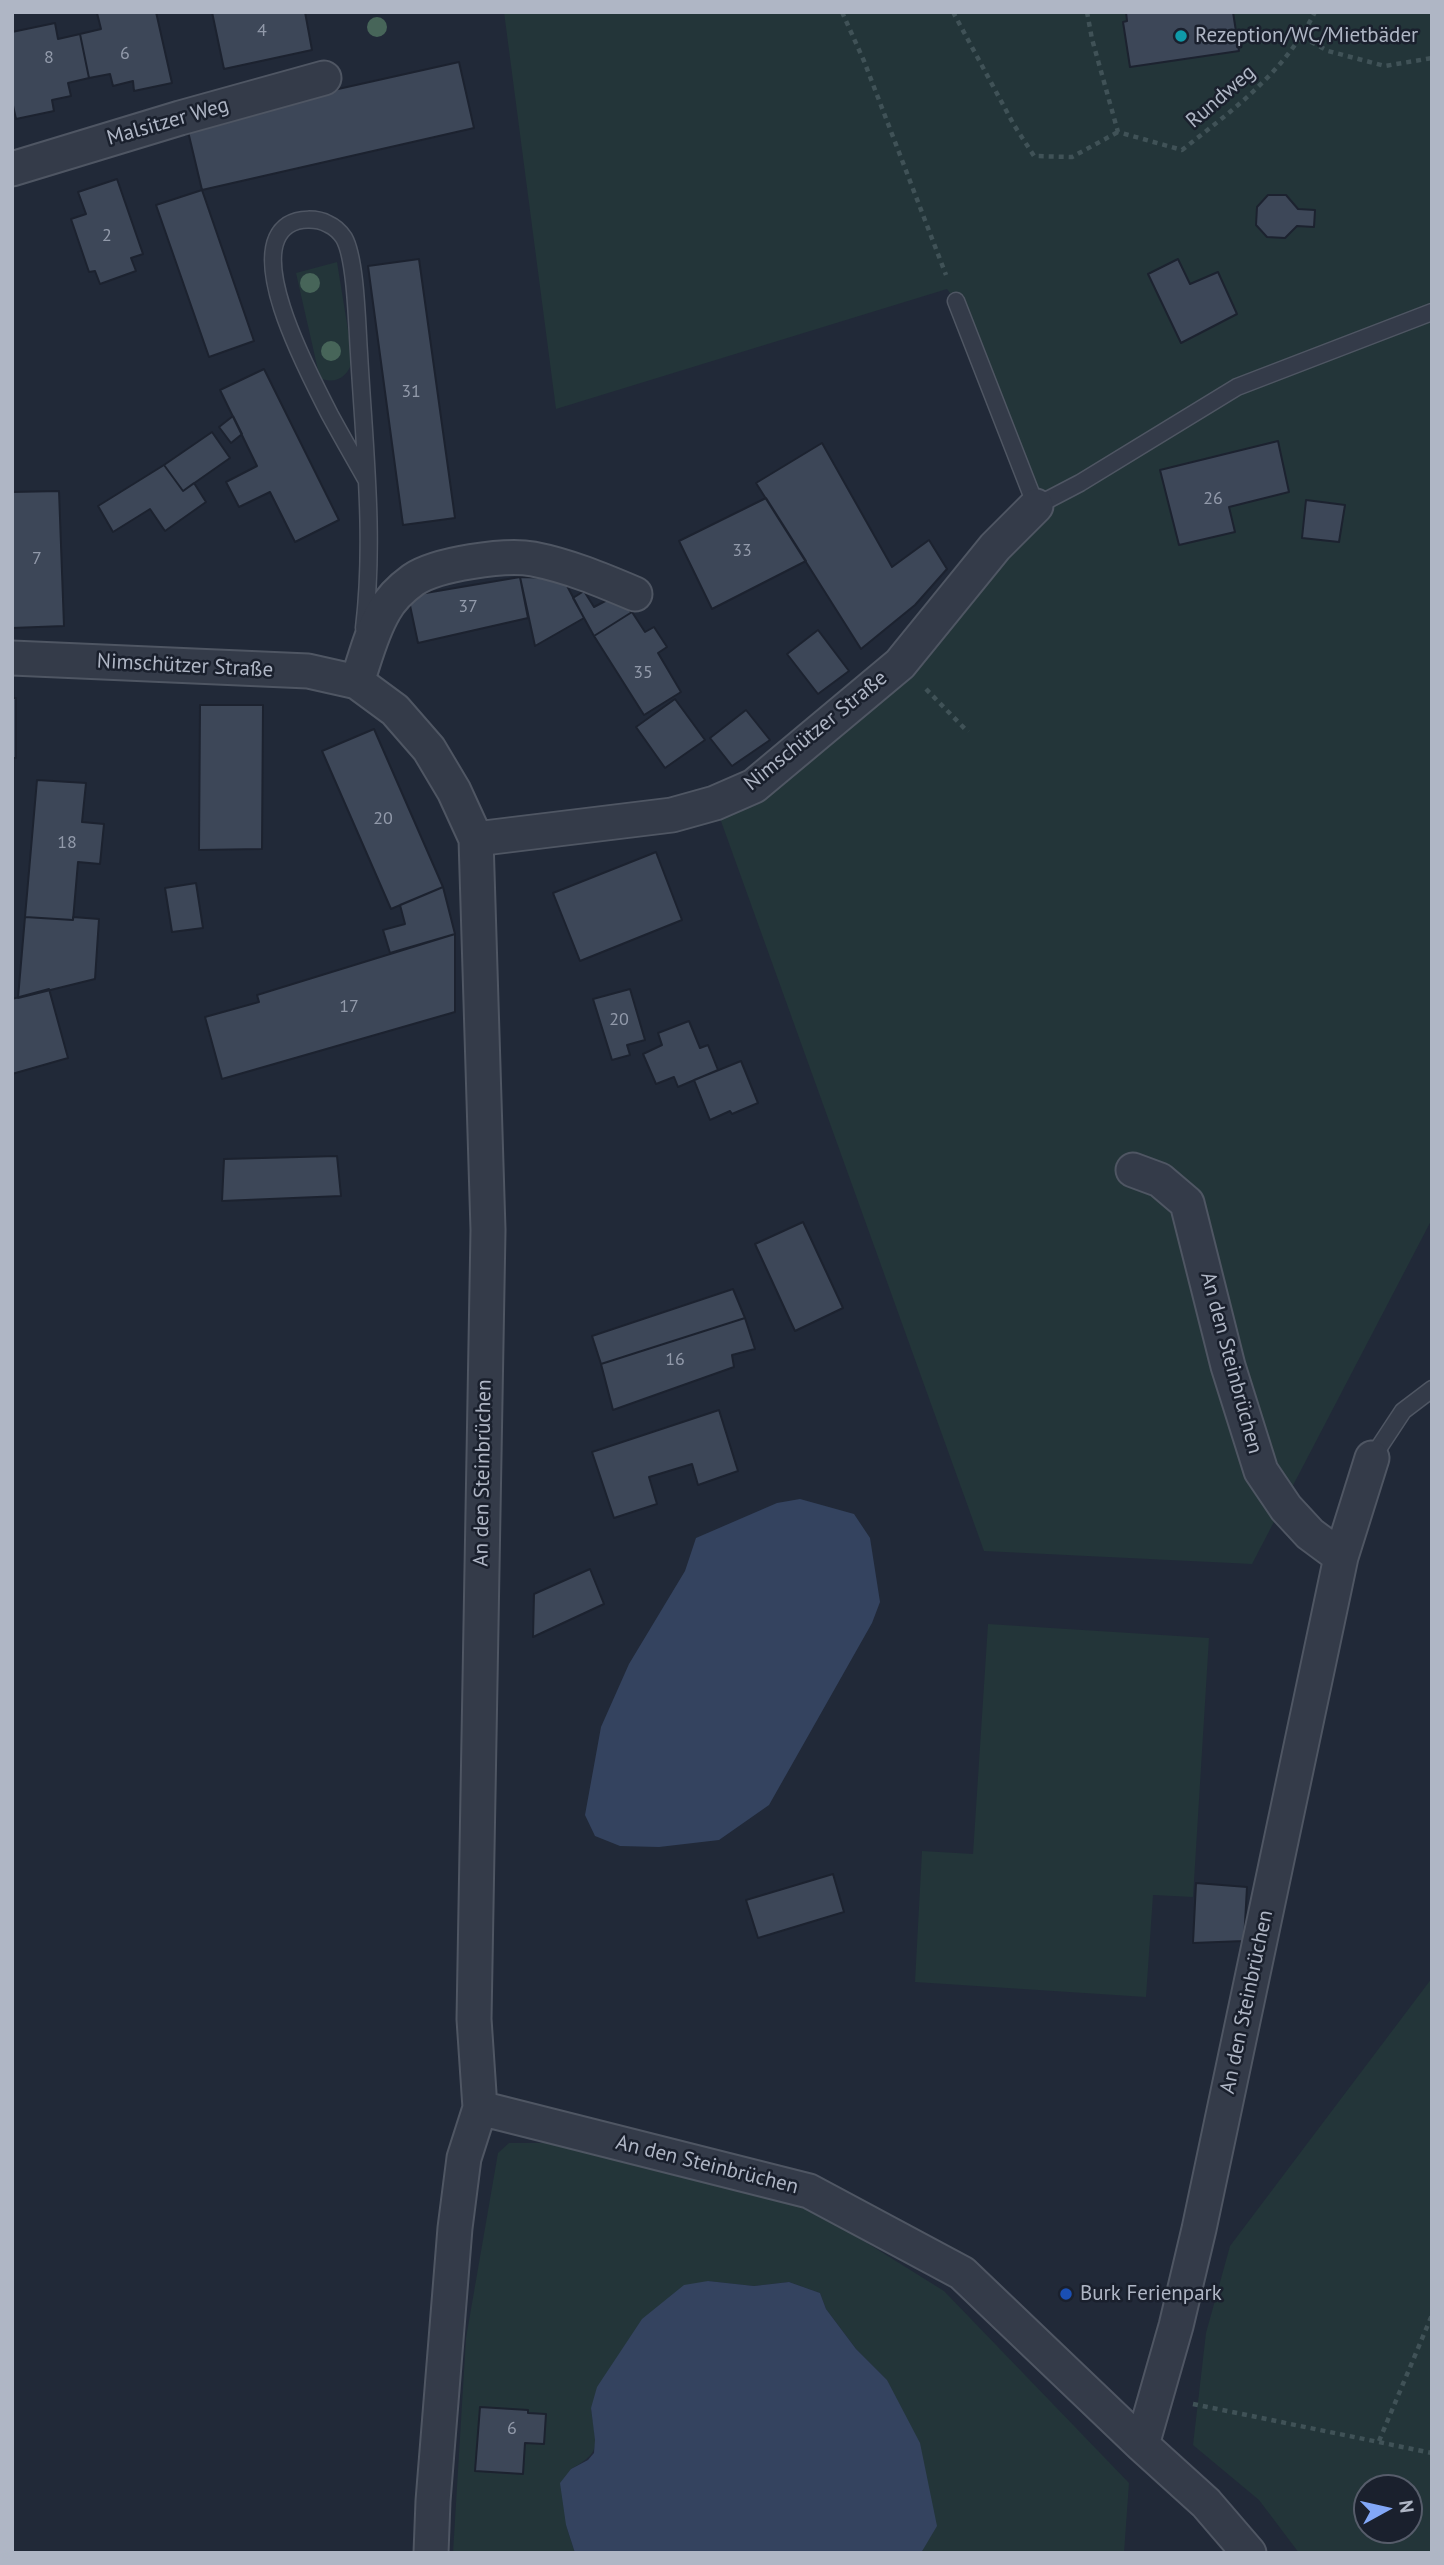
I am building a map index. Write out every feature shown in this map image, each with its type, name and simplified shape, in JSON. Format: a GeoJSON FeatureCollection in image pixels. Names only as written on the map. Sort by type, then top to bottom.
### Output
{"type":"FeatureCollection","features":[{"type":"Feature","properties":{"kind":"street","name":"Malsitzer Weg"},"geometry":{"type":"LineString","coordinates":[[12,169],[324,78]]}},
{"type":"Feature","properties":{"kind":"street","name":"Nimschützer Straße"},"geometry":{"type":"LineString","coordinates":[[12,658],[308,671],[357,682],[395,710],[429,749],[454,791],[476,839],[672,815],[715,803],[754,786],[900,664],[995,547],[1035,506]]}},
{"type":"Feature","properties":{"kind":"street"},"geometry":{"type":"LineString","coordinates":[[357,682],[376,627],[384,610],[398,592],[414,578],[455,564],[506,557],[531,558],[570,568],[635,594]]}},
{"type":"Feature","properties":{"kind":"street","name":"An den Steinbrüchen"},"geometry":{"type":"LineString","coordinates":[[431,2553],[455,2228],[464,2158],[480,2108],[474,2019],[488,1230],[476,839]]}},
{"type":"Feature","properties":{"kind":"street","name":"An den Steinbrüchen"},"geometry":{"type":"LineString","coordinates":[[1133,1170],[1160,1180],[1187,1203],[1228,1366],[1261,1472],[1286,1508],[1310,1534],[1341,1557]]}},
{"type":"Feature","properties":{"kind":"street","name":"An den Steinbrüchen"},"geometry":{"type":"LineString","coordinates":[[1142,2445],[1199,2229],[1341,1557],[1372,1458]]}},
{"type":"Feature","properties":{"kind":"street","name":"An den Steinbrüchen"},"geometry":{"type":"LineString","coordinates":[[480,2108],[809,2191],[962,2273],[1206,2503],[1249,2553]]}},
{"type":"Feature","properties":{"kind":"lane"},"geometry":{"type":"LineString","coordinates":[[357,682],[369,589],[366,479],[355,298],[345,239],[336,228],[325,222],[296,221],[285,226],[272,250],[276,291],[288,324],[330,414],[366,479]]}},
{"type":"Feature","properties":{"kind":"lane"},"geometry":{"type":"LineString","coordinates":[[956,301],[1035,506],[1080,483],[1237,387],[1432,312]]}},
{"type":"Feature","properties":{"kind":"lane"},"geometry":{"type":"LineString","coordinates":[[1372,1458],[1402,1411],[1432,1388]]}},
{"type":"Feature","properties":{"kind":"path"},"geometry":{"type":"LineString","coordinates":[[842,12],[864,61],[956,301]]}},
{"type":"Feature","properties":{"kind":"path"},"geometry":{"type":"LineString","coordinates":[[953,12],[1014,125],[1034,156],[1072,157],[1118,132],[1087,12]]}},
{"type":"Feature","properties":{"kind":"path","name":"Rundweg"},"geometry":{"type":"LineString","coordinates":[[1118,132],[1182,150],[1255,92],[1302,37],[1315,12]]}},
{"type":"Feature","properties":{"kind":"path"},"geometry":{"type":"LineString","coordinates":[[1302,37],[1328,51],[1384,66],[1432,58]]}},
{"type":"Feature","properties":{"kind":"path"},"geometry":{"type":"LineString","coordinates":[[900,664],[968,732]]}},
{"type":"Feature","properties":{"kind":"path"},"geometry":{"type":"LineString","coordinates":[[1379,2441],[1432,2315]]}},
{"type":"Feature","properties":{"kind":"path"},"geometry":{"type":"LineString","coordinates":[[1159,2388],[1189,2403],[1432,2454]]}},
{"type":"Feature","properties":{"kind":"shaded area"},"geometry":{"type":"Polygon","coordinates":[[[504,12],[1432,12],[1432,1219],[1252,1564],[984,1551],[717,810],[900,664],[1035,506],[956,301],[947,289],[556,409],[504,12]]]}},
{"type":"Feature","properties":{"kind":"shaded area"},"geometry":{"type":"Polygon","coordinates":[[[337,262],[353,361],[341,378],[328,380],[322,379],[318,370],[296,273],[337,262]]]}},
{"type":"Feature","properties":{"kind":"shaded area"},"geometry":{"type":"Polygon","coordinates":[[[988,1624],[1209,1638],[1193,1897],[1153,1895],[1146,1997],[915,1982],[922,1851],[973,1854],[988,1624]]]}},
{"type":"Feature","properties":{"kind":"shaded area"},"geometry":{"type":"Polygon","coordinates":[[[1432,1978],[1432,2553],[1299,2553],[1259,2500],[1193,2445],[1206,2333],[1230,2246],[1432,1978]]]}},
{"type":"Feature","properties":{"kind":"shaded area"},"geometry":{"type":"Polygon","coordinates":[[[509,2143],[547,2143],[806,2205],[944,2291],[1129,2483],[1124,2553],[921,2553],[923,2551],[887,2380],[856,2349],[826,2309],[820,2293],[789,2282],[754,2286],[707,2281],[591,2408],[595,2437],[593,2451],[582,2463],[571,2469],[566,2525],[575,2553],[453,2553],[466,2338],[498,2153],[509,2143]]]}},
{"type":"Feature","properties":{"kind":"water"},"geometry":{"type":"Polygon","coordinates":[[[800,1499],[854,1514],[870,1538],[880,1602],[872,1623],[769,1805],[719,1840],[659,1847],[620,1846],[595,1836],[585,1815],[601,1727],[629,1664],[685,1571],[696,1538],[777,1503],[800,1499]]]}},
{"type":"Feature","properties":{"kind":"water"},"geometry":{"type":"Polygon","coordinates":[[[708,2281],[754,2286],[789,2282],[820,2293],[826,2309],[856,2349],[887,2380],[920,2443],[937,2526],[921,2553],[575,2553],[566,2525],[560,2483],[571,2469],[588,2460],[594,2453],[591,2408],[597,2387],[642,2319],[684,2285],[708,2281]]]}},
{"type":"Feature","properties":{"kind":"building"},"geometry":{"type":"Polygon","coordinates":[[[156,12],[172,83],[134,91],[133,81],[113,86],[110,74],[89,78],[80,34],[101,29],[97,13],[156,12]]]}},
{"type":"Feature","properties":{"kind":"building"},"geometry":{"type":"Polygon","coordinates":[[[212,12],[305,12],[312,50],[224,69],[212,12]]]}},
{"type":"Feature","properties":{"kind":"building","name":"Rezeption/WC/Mietbäder"},"geometry":{"type":"Polygon","coordinates":[[[1126,12],[1233,12],[1239,51],[1130,67],[1123,22],[1127,21],[1126,12]]]}},
{"type":"Feature","properties":{"kind":"building"},"geometry":{"type":"Polygon","coordinates":[[[55,23],[58,39],[80,34],[89,78],[68,83],[71,96],[52,100],[54,111],[16,119],[12,101],[12,32],[55,23]]]}},
{"type":"Feature","properties":{"kind":"building"},"geometry":{"type":"Polygon","coordinates":[[[459,62],[474,128],[202,190],[186,123],[459,62]]]}},
{"type":"Feature","properties":{"kind":"building"},"geometry":{"type":"Polygon","coordinates":[[[117,179],[143,254],[131,258],[136,271],[100,284],[95,271],[89,272],[71,219],[86,214],[78,192],[117,179]]]}},
{"type":"Feature","properties":{"kind":"building"},"geometry":{"type":"Polygon","coordinates":[[[202,190],[254,341],[209,357],[156,205],[202,190]]]}},
{"type":"Feature","properties":{"kind":"building"},"geometry":{"type":"Polygon","coordinates":[[[1268,195],[1286,195],[1298,209],[1315,210],[1314,227],[1297,226],[1285,238],[1267,237],[1256,225],[1257,207],[1268,195]]]}},
{"type":"Feature","properties":{"kind":"building"},"geometry":{"type":"Polygon","coordinates":[[[419,259],[455,518],[403,525],[368,266],[419,259]]]}},
{"type":"Feature","properties":{"kind":"building"},"geometry":{"type":"Polygon","coordinates":[[[1178,259],[1190,284],[1218,272],[1237,314],[1181,343],[1148,274],[1178,259]]]}},
{"type":"Feature","properties":{"kind":"building"},"geometry":{"type":"Polygon","coordinates":[[[264,369],[339,520],[295,542],[270,492],[239,507],[226,482],[257,466],[220,390],[264,369]]]}},
{"type":"Feature","properties":{"kind":"building"},"geometry":{"type":"Polygon","coordinates":[[[233,416],[242,434],[231,443],[219,427],[233,416]]]}},
{"type":"Feature","properties":{"kind":"building"},"geometry":{"type":"Polygon","coordinates":[[[212,432],[230,458],[183,491],[164,465],[212,432]]]}},
{"type":"Feature","properties":{"kind":"building"},"geometry":{"type":"Polygon","coordinates":[[[1278,441],[1289,492],[1229,507],[1235,532],[1179,545],[1160,470],[1278,441]]]}},
{"type":"Feature","properties":{"kind":"building"},"geometry":{"type":"Polygon","coordinates":[[[822,443],[892,567],[929,540],[947,569],[915,605],[861,649],[756,483],[822,443]]]}},
{"type":"Feature","properties":{"kind":"building"},"geometry":{"type":"Polygon","coordinates":[[[164,465],[183,491],[194,483],[206,502],[165,531],[150,509],[113,532],[98,506],[164,465]]]}},
{"type":"Feature","properties":{"kind":"building"},"geometry":{"type":"Polygon","coordinates":[[[59,491],[64,626],[12,628],[12,492],[59,491]]]}},
{"type":"Feature","properties":{"kind":"building"},"geometry":{"type":"Polygon","coordinates":[[[766,498],[806,561],[712,609],[679,541],[766,498]]]}},
{"type":"Feature","properties":{"kind":"building"},"geometry":{"type":"Polygon","coordinates":[[[1306,500],[1345,505],[1339,542],[1302,538],[1306,500]]]}},
{"type":"Feature","properties":{"kind":"building"},"geometry":{"type":"Polygon","coordinates":[[[520,577],[528,618],[418,643],[408,596],[520,577]]]}},
{"type":"Feature","properties":{"kind":"building"},"geometry":{"type":"Polygon","coordinates":[[[520,577],[555,578],[565,582],[584,618],[535,646],[520,577]]]}},
{"type":"Feature","properties":{"kind":"building"},"geometry":{"type":"Polygon","coordinates":[[[584,591],[594,607],[611,598],[632,612],[594,636],[573,598],[584,591]]]}},
{"type":"Feature","properties":{"kind":"building"},"geometry":{"type":"Polygon","coordinates":[[[632,612],[645,632],[654,627],[667,647],[658,653],[681,692],[644,715],[594,636],[632,612]]]}},
{"type":"Feature","properties":{"kind":"building"},"geometry":{"type":"Polygon","coordinates":[[[818,630],[849,671],[818,694],[787,654],[818,630]]]}},
{"type":"Feature","properties":{"kind":"building"},"geometry":{"type":"Polygon","coordinates":[[[12,698],[16,698],[16,758],[12,758],[12,698]]]}},
{"type":"Feature","properties":{"kind":"building"},"geometry":{"type":"Polygon","coordinates":[[[675,699],[705,740],[665,768],[636,727],[675,699]]]}},
{"type":"Feature","properties":{"kind":"building"},"geometry":{"type":"Polygon","coordinates":[[[200,705],[263,705],[262,849],[199,850],[200,705]]]}},
{"type":"Feature","properties":{"kind":"building"},"geometry":{"type":"Polygon","coordinates":[[[746,710],[770,740],[732,766],[710,738],[746,710]]]}},
{"type":"Feature","properties":{"kind":"building"},"geometry":{"type":"Polygon","coordinates":[[[374,729],[443,887],[391,909],[322,751],[374,729]]]}},
{"type":"Feature","properties":{"kind":"building"},"geometry":{"type":"Polygon","coordinates":[[[37,780],[86,783],[82,822],[104,824],[100,864],[78,862],[73,920],[25,917],[37,780]]]}},
{"type":"Feature","properties":{"kind":"building"},"geometry":{"type":"Polygon","coordinates":[[[656,852],[682,920],[580,961],[553,893],[656,852]]]}},
{"type":"Feature","properties":{"kind":"building"},"geometry":{"type":"Polygon","coordinates":[[[196,883],[203,928],[172,932],[165,888],[196,883]]]}},
{"type":"Feature","properties":{"kind":"building"},"geometry":{"type":"Polygon","coordinates":[[[443,887],[455,934],[390,953],[383,930],[405,924],[400,905],[443,887]]]}},
{"type":"Feature","properties":{"kind":"building"},"geometry":{"type":"Polygon","coordinates":[[[25,917],[99,919],[95,979],[18,998],[25,917]]]}},
{"type":"Feature","properties":{"kind":"building"},"geometry":{"type":"Polygon","coordinates":[[[455,934],[455,1012],[222,1079],[205,1017],[259,1002],[257,995],[455,934]]]}},
{"type":"Feature","properties":{"kind":"building"},"geometry":{"type":"Polygon","coordinates":[[[49,989],[68,1058],[12,1074],[12,999],[49,989]]]}},
{"type":"Feature","properties":{"kind":"building"},"geometry":{"type":"Polygon","coordinates":[[[630,989],[645,1040],[627,1045],[630,1055],[612,1060],[593,999],[630,989]]]}},
{"type":"Feature","properties":{"kind":"building"},"geometry":{"type":"Polygon","coordinates":[[[689,1021],[700,1048],[708,1045],[718,1070],[678,1087],[674,1077],[656,1084],[643,1054],[662,1045],[658,1033],[689,1021]]]}},
{"type":"Feature","properties":{"kind":"building"},"geometry":{"type":"Polygon","coordinates":[[[741,1061],[758,1103],[710,1120],[694,1080],[741,1061]]]}},
{"type":"Feature","properties":{"kind":"building"},"geometry":{"type":"Polygon","coordinates":[[[337,1156],[341,1196],[222,1201],[224,1159],[337,1156]]]}},
{"type":"Feature","properties":{"kind":"building"},"geometry":{"type":"Polygon","coordinates":[[[803,1222],[843,1308],[795,1331],[755,1244],[803,1222]]]}},
{"type":"Feature","properties":{"kind":"building"},"geometry":{"type":"Polygon","coordinates":[[[733,1289],[745,1318],[601,1364],[592,1336],[733,1289]]]}},
{"type":"Feature","properties":{"kind":"building"},"geometry":{"type":"Polygon","coordinates":[[[745,1318],[755,1349],[732,1355],[734,1367],[613,1410],[601,1364],[745,1318]]]}},
{"type":"Feature","properties":{"kind":"building"},"geometry":{"type":"Polygon","coordinates":[[[719,1410],[738,1471],[698,1485],[692,1464],[649,1477],[657,1504],[614,1518],[592,1452],[719,1410]]]}},
{"type":"Feature","properties":{"kind":"building"},"geometry":{"type":"Polygon","coordinates":[[[590,1569],[604,1604],[533,1637],[534,1594],[590,1569]]]}},
{"type":"Feature","properties":{"kind":"building"},"geometry":{"type":"Polygon","coordinates":[[[833,1874],[844,1912],[758,1938],[746,1900],[833,1874]]]}},
{"type":"Feature","properties":{"kind":"building"},"geometry":{"type":"Polygon","coordinates":[[[1196,1883],[1247,1887],[1244,1941],[1193,1943],[1196,1883]]]}},
{"type":"Feature","properties":{"kind":"building"},"geometry":{"type":"Polygon","coordinates":[[[480,2407],[546,2414],[544,2444],[525,2443],[523,2474],[475,2471],[480,2407]]]}},
{"type":"Feature","properties":{"kind":"place","name":"Rezeption/WC/Mietbäder"},"geometry":{"type":"Point","coordinates":[1181,36]}},
{"type":"Feature","properties":{"kind":"place","name":"Burk Ferienpark"},"geometry":{"type":"Point","coordinates":[1066,2294]}}]}
